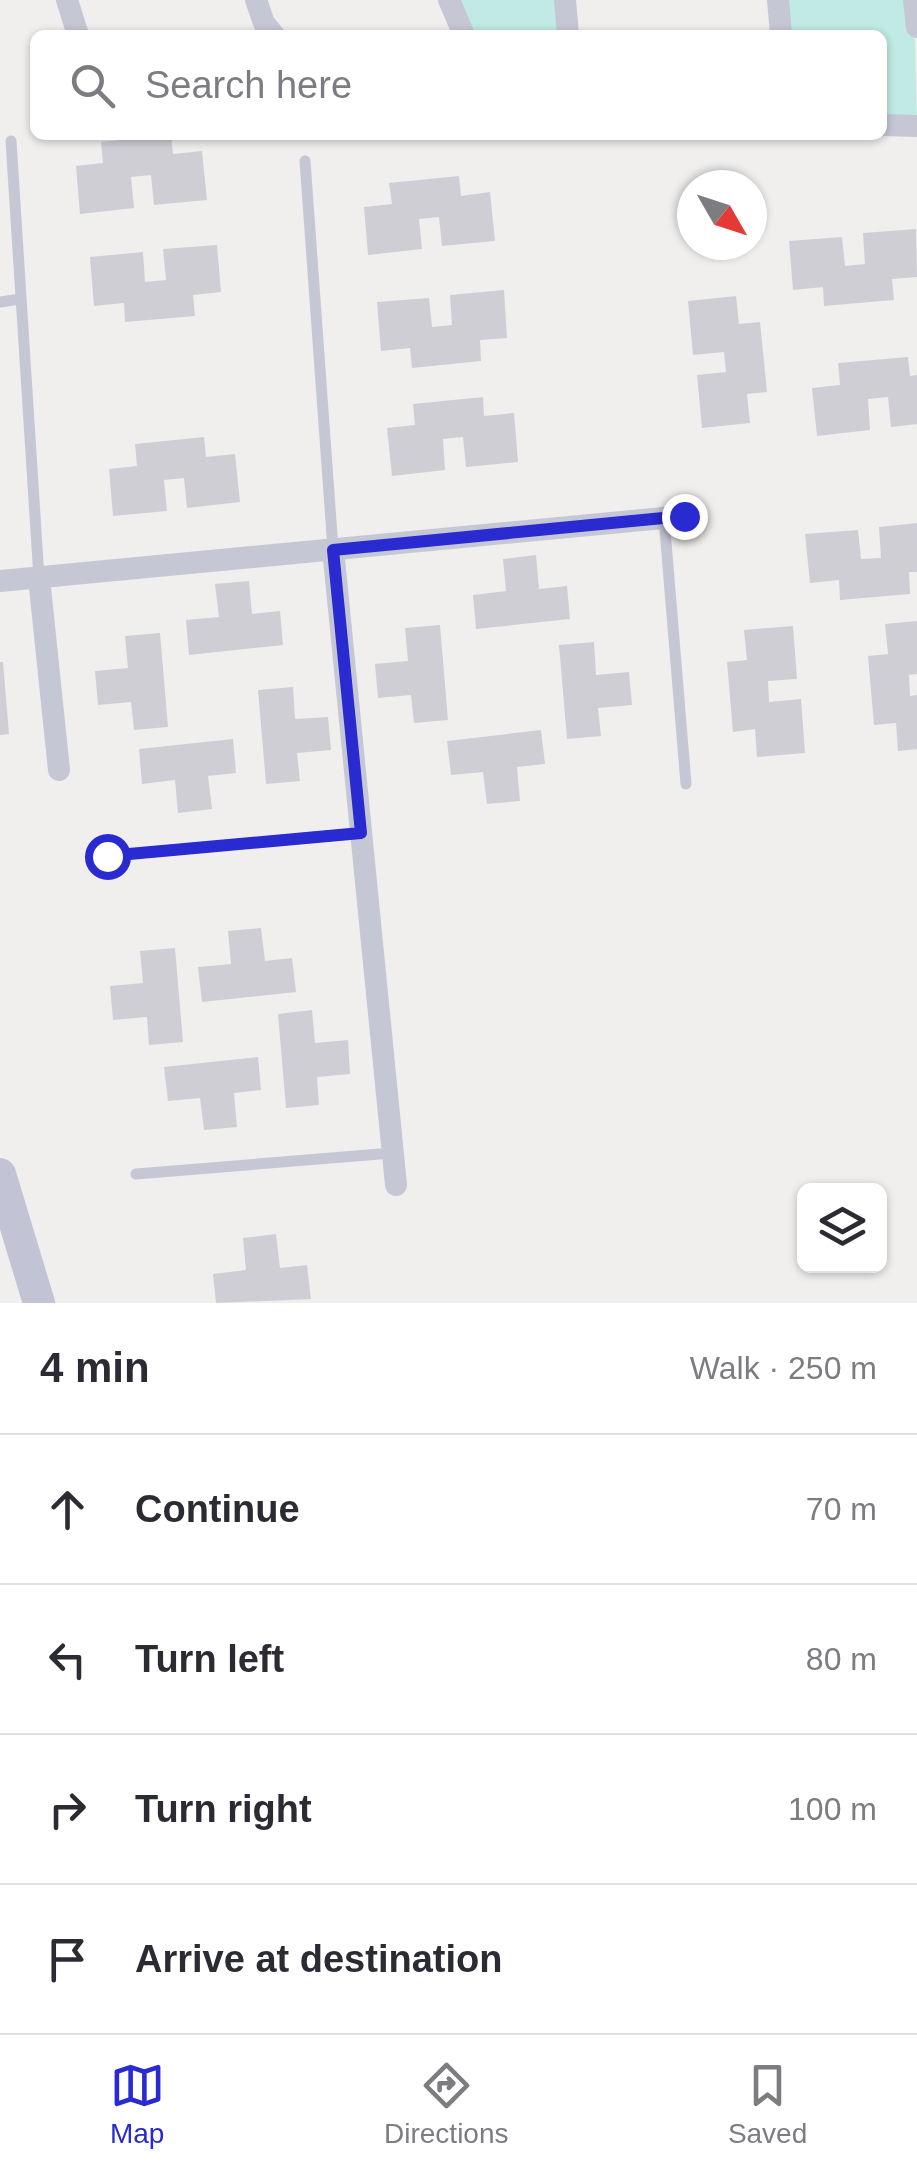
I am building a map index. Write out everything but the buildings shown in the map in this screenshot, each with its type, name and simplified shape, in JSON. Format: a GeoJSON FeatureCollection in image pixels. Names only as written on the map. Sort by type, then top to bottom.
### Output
{"type":"FeatureCollection","features":[{"type":"Feature","properties":{"kind":"street"},"geometry":{"type":"LineString","coordinates":[[67,0],[76,30]]}},
{"type":"Feature","properties":{"kind":"street"},"geometry":{"type":"LineString","coordinates":[[256,0],[270,30]]}},
{"type":"Feature","properties":{"kind":"street"},"geometry":{"type":"LineString","coordinates":[[449,0],[462,30]]}},
{"type":"Feature","properties":{"kind":"street"},"geometry":{"type":"LineString","coordinates":[[565,0],[568,30]]}},
{"type":"Feature","properties":{"kind":"street"},"geometry":{"type":"LineString","coordinates":[[778,0],[781,30]]}},
{"type":"Feature","properties":{"kind":"street"},"geometry":{"type":"LineString","coordinates":[[914,0],[917,27]]}},
{"type":"Feature","properties":{"kind":"street"},"geometry":{"type":"LineString","coordinates":[[887,125],[917,126]]}},
{"type":"Feature","properties":{"kind":"street"},"geometry":{"type":"LineString","coordinates":[[0,581],[674,517]]}},
{"type":"Feature","properties":{"kind":"street"},"geometry":{"type":"LineString","coordinates":[[333,550],[396,1185]]}},
{"type":"Feature","properties":{"kind":"street"},"geometry":{"type":"LineString","coordinates":[[39,578],[59,770]]}},
{"type":"Feature","properties":{"kind":"street"},"geometry":{"type":"LineString","coordinates":[[0,1174],[39,1303]]}},
{"type":"Feature","properties":{"kind":"lane"},"geometry":{"type":"LineString","coordinates":[[11,141],[39,578]]}},
{"type":"Feature","properties":{"kind":"lane"},"geometry":{"type":"LineString","coordinates":[[304,160],[333,550]]}},
{"type":"Feature","properties":{"kind":"lane"},"geometry":{"type":"LineString","coordinates":[[0,250],[17,248]]}},
{"type":"Feature","properties":{"kind":"lane"},"geometry":{"type":"LineString","coordinates":[[0,302],[20,300]]}},
{"type":"Feature","properties":{"kind":"lane"},"geometry":{"type":"LineString","coordinates":[[674,517],[686,784]]}},
{"type":"Feature","properties":{"kind":"lane"},"geometry":{"type":"LineString","coordinates":[[107,856],[361,833]]}},
{"type":"Feature","properties":{"kind":"lane"},"geometry":{"type":"LineString","coordinates":[[136,1174],[392,1153]]}},
{"type":"Feature","properties":{"kind":"shaded area"},"geometry":{"type":"Polygon","coordinates":[[[449,0],[565,0],[568,30],[462,30],[449,0]]]}},
{"type":"Feature","properties":{"kind":"shaded area"},"geometry":{"type":"Polygon","coordinates":[[[778,0],[914,0],[917,126],[887,125],[887,30],[781,30],[778,0]]]}},
{"type":"Feature","properties":{"kind":"route"},"geometry":{"type":"LineString","coordinates":[[107,856],[361,833],[333,550],[684,516]]}}]}
